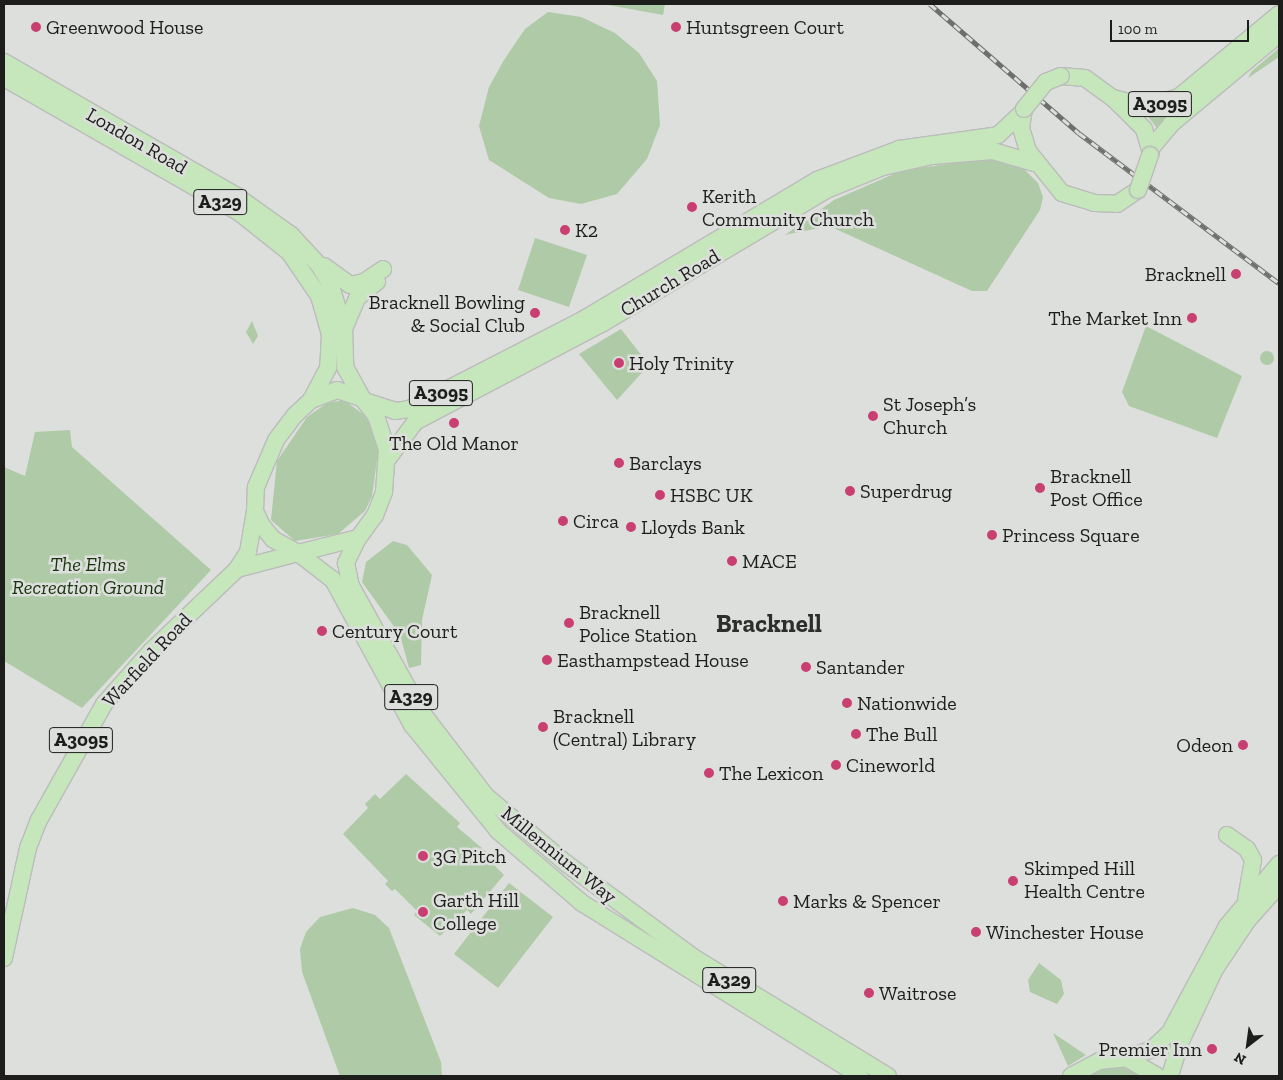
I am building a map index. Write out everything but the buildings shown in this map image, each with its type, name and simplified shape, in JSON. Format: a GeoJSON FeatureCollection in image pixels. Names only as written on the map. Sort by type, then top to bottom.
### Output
{"type":"FeatureCollection","features":[{"type":"Feature","properties":{"kind":"main road","name":"A3095"},"geometry":{"type":"LineString","coordinates":[[1114,98],[1144,106],[1179,97],[1279,14]]}},
{"type":"Feature","properties":{"kind":"main road","name":"A3095"},"geometry":{"type":"LineString","coordinates":[[1151,151],[1171,124],[1279,34]]}},
{"type":"Feature","properties":{"kind":"main road","name":"London Road"},"geometry":{"type":"LineString","coordinates":[[4,62],[235,195],[280,226],[313,257],[331,286],[344,329],[345,367],[365,400]]}},
{"type":"Feature","properties":{"kind":"main road"},"geometry":{"type":"LineString","coordinates":[[1061,76],[1085,78],[1114,98],[1139,122],[1151,151],[1138,190],[1117,204],[1083,201],[1062,193],[1034,163],[1022,133],[1023,111],[1046,82],[1061,76]]}},
{"type":"Feature","properties":{"kind":"main road","name":"London Road"},"geometry":{"type":"LineString","coordinates":[[4,78],[240,214],[289,252],[319,296],[330,334],[328,368],[311,400]]}},
{"type":"Feature","properties":{"kind":"main road","name":"Church Road"},"geometry":{"type":"LineString","coordinates":[[536,353],[817,180],[899,149],[992,137],[1023,111]]}},
{"type":"Feature","properties":{"kind":"main road","name":"Church Road"},"geometry":{"type":"LineString","coordinates":[[365,400],[403,410],[484,378],[536,353],[782,214],[861,175],[916,159],[984,151],[1003,152],[1034,163]]}},
{"type":"Feature","properties":{"kind":"main road"},"geometry":{"type":"LineString","coordinates":[[313,257],[350,285],[364,282],[383,269],[377,282],[357,298],[344,329]]}},
{"type":"Feature","properties":{"kind":"main road","name":"Church Road"},"geometry":{"type":"LineString","coordinates":[[388,460],[415,422],[484,378]]}},
{"type":"Feature","properties":{"kind":"main road","name":"A329"},"geometry":{"type":"LineString","coordinates":[[298,553],[274,539],[255,511],[256,487],[266,460],[286,425],[311,400],[337,390],[365,400],[383,432],[388,460],[380,506],[358,538]]}},
{"type":"Feature","properties":{"kind":"main road","name":"Warfield Road"},"geometry":{"type":"LineString","coordinates":[[4,958],[28,848],[53,790],[90,726],[151,651],[237,569],[248,552],[255,511]]}},
{"type":"Feature","properties":{"kind":"main road"},"geometry":{"type":"LineString","coordinates":[[298,553],[358,538]]}},
{"type":"Feature","properties":{"kind":"main road","name":"Millennium Way"},"geometry":{"type":"LineString","coordinates":[[358,538],[346,563],[351,586],[424,716],[486,796],[514,822],[675,944],[888,1076]]}},
{"type":"Feature","properties":{"kind":"main road","name":"Warfield Road"},"geometry":{"type":"LineString","coordinates":[[237,569],[298,553]]}},
{"type":"Feature","properties":{"kind":"main road","name":"Millennium Way"},"geometry":{"type":"LineString","coordinates":[[298,553],[333,580],[380,670],[427,747],[488,821],[524,856],[628,934],[860,1076]]}},
{"type":"Feature","properties":{"kind":"main road"},"geometry":{"type":"LineString","coordinates":[[1227,835],[1253,860],[1246,901]]}},
{"type":"Feature","properties":{"kind":"main road"},"geometry":{"type":"LineString","coordinates":[[1071,1076],[1099,1060],[1126,1058],[1151,1050],[1170,1032],[1211,952],[1246,901],[1279,864]]}},
{"type":"Feature","properties":{"kind":"main road"},"geometry":{"type":"LineString","coordinates":[[1170,1076],[1180,1043],[1216,970],[1247,921],[1279,885]]}},
{"type":"Feature","properties":{"kind":"main road"},"geometry":{"type":"LineString","coordinates":[[1126,1058],[1157,1076]]}},
{"type":"Feature","properties":{"kind":"green space"},"geometry":{"type":"Polygon","coordinates":[[[603,4],[665,4],[663,15],[603,4]]]}},
{"type":"Feature","properties":{"kind":"green space"},"geometry":{"type":"Polygon","coordinates":[[[548,12],[581,17],[615,33],[639,53],[657,81],[660,125],[647,159],[617,194],[581,204],[549,198],[489,160],[479,126],[489,87],[504,60],[525,29],[548,12]]]}},
{"type":"Feature","properties":{"kind":"green space"},"geometry":{"type":"Polygon","coordinates":[[[1279,48],[1279,57],[1248,78],[1251,72],[1279,48]]]}},
{"type":"Feature","properties":{"kind":"green space"},"geometry":{"type":"Polygon","coordinates":[[[1192,98],[1156,127],[1143,110],[1192,98]]]}},
{"type":"Feature","properties":{"kind":"green space"},"geometry":{"type":"Polygon","coordinates":[[[991,158],[1009,159],[1024,169],[1038,183],[1043,197],[1040,210],[987,291],[972,291],[829,226],[785,235],[834,200],[903,170],[991,158]]]}},
{"type":"Feature","properties":{"kind":"green space"},"geometry":{"type":"Polygon","coordinates":[[[535,238],[587,255],[569,307],[518,290],[535,238]]]}},
{"type":"Feature","properties":{"kind":"green space"},"geometry":{"type":"Polygon","coordinates":[[[252,321],[258,336],[253,344],[246,332],[252,321]]]}},
{"type":"Feature","properties":{"kind":"green space"},"geometry":{"type":"Polygon","coordinates":[[[1146,326],[1242,376],[1217,438],[1129,406],[1122,392],[1146,326]]]}},
{"type":"Feature","properties":{"kind":"green space"},"geometry":{"type":"Polygon","coordinates":[[[621,329],[649,365],[617,400],[579,354],[621,329]]]}},
{"type":"Feature","properties":{"kind":"green space"},"geometry":{"type":"Polygon","coordinates":[[[1267,351],[1272,353],[1274,358],[1272,363],[1267,365],[1262,363],[1260,358],[1262,353],[1267,351]]]}},
{"type":"Feature","properties":{"kind":"green space"},"geometry":{"type":"Polygon","coordinates":[[[344,400],[372,421],[379,446],[372,496],[365,511],[338,534],[295,541],[271,520],[277,461],[307,417],[327,403],[344,400]]]}},
{"type":"Feature","properties":{"kind":"green space","name":"The Elms Recreation Ground"},"geometry":{"type":"Polygon","coordinates":[[[70,430],[72,447],[211,570],[82,708],[4,661],[4,467],[25,476],[35,432],[70,430]]]}},
{"type":"Feature","properties":{"kind":"green space"},"geometry":{"type":"Polygon","coordinates":[[[393,541],[407,545],[432,575],[422,620],[421,665],[409,668],[400,635],[362,582],[366,562],[393,541]]]}},
{"type":"Feature","properties":{"kind":"green space","name":"3G Pitch"},"geometry":{"type":"Polygon","coordinates":[[[406,774],[460,823],[457,827],[489,854],[486,857],[504,875],[471,914],[467,910],[440,936],[414,915],[417,911],[395,889],[392,891],[385,884],[388,881],[343,834],[368,808],[365,804],[375,794],[380,799],[406,774]]]}},
{"type":"Feature","properties":{"kind":"green space"},"geometry":{"type":"Polygon","coordinates":[[[509,883],[553,917],[498,988],[454,954],[509,883]]]}},
{"type":"Feature","properties":{"kind":"green space"},"geometry":{"type":"Polygon","coordinates":[[[353,908],[375,915],[389,928],[441,1062],[442,1076],[340,1076],[302,972],[300,949],[306,932],[320,917],[353,908]]]}},
{"type":"Feature","properties":{"kind":"green space"},"geometry":{"type":"Polygon","coordinates":[[[1039,963],[1061,980],[1064,994],[1057,1004],[1030,992],[1028,980],[1039,963]]]}},
{"type":"Feature","properties":{"kind":"green space"},"geometry":{"type":"Polygon","coordinates":[[[1053,1033],[1086,1055],[1068,1066],[1053,1033]]]}},
{"type":"Feature","properties":{"kind":"green space"},"geometry":{"type":"Polygon","coordinates":[[[1120,1064],[1148,1076],[1079,1076],[1086,1071],[1120,1064]]]}},
{"type":"Feature","properties":{"kind":"railway"},"geometry":{"type":"LineString","coordinates":[[930,4],[1079,133],[1279,283]]}},
{"type":"Feature","properties":{"kind":"place","name":"Greenwood House"},"geometry":{"type":"Point","coordinates":[36,27]}},
{"type":"Feature","properties":{"kind":"place","name":"Huntsgreen Court"},"geometry":{"type":"Point","coordinates":[676,27]}},
{"type":"Feature","properties":{"kind":"place","name":"Kerith Community Church"},"geometry":{"type":"Point","coordinates":[692,207]}},
{"type":"Feature","properties":{"kind":"place","name":"K2"},"geometry":{"type":"Point","coordinates":[565,230]}},
{"type":"Feature","properties":{"kind":"place","name":"Bracknell"},"geometry":{"type":"Point","coordinates":[1236,274]}},
{"type":"Feature","properties":{"kind":"place","name":"Bracknell Bowling & Social Club"},"geometry":{"type":"Point","coordinates":[535,313]}},
{"type":"Feature","properties":{"kind":"place","name":"The Market Inn"},"geometry":{"type":"Point","coordinates":[1192,318]}},
{"type":"Feature","properties":{"kind":"place","name":"Holy Trinity"},"geometry":{"type":"Point","coordinates":[619,363]}},
{"type":"Feature","properties":{"kind":"place","name":"St Joseph’s Church"},"geometry":{"type":"Point","coordinates":[873,416]}},
{"type":"Feature","properties":{"kind":"place","name":"The Old Manor"},"geometry":{"type":"Point","coordinates":[454,423]}},
{"type":"Feature","properties":{"kind":"place","name":"Barclays"},"geometry":{"type":"Point","coordinates":[619,463]}},
{"type":"Feature","properties":{"kind":"place","name":"Bracknell Post Office"},"geometry":{"type":"Point","coordinates":[1040,488]}},
{"type":"Feature","properties":{"kind":"place","name":"Superdrug"},"geometry":{"type":"Point","coordinates":[850,491]}},
{"type":"Feature","properties":{"kind":"place","name":"HSBC UK"},"geometry":{"type":"Point","coordinates":[660,495]}},
{"type":"Feature","properties":{"kind":"place","name":"Circa"},"geometry":{"type":"Point","coordinates":[563,521]}},
{"type":"Feature","properties":{"kind":"place","name":"Lloyds Bank"},"geometry":{"type":"Point","coordinates":[631,527]}},
{"type":"Feature","properties":{"kind":"place","name":"Princess Square"},"geometry":{"type":"Point","coordinates":[992,535]}},
{"type":"Feature","properties":{"kind":"place","name":"MACE"},"geometry":{"type":"Point","coordinates":[732,561]}},
{"type":"Feature","properties":{"kind":"place","name":"Bracknell Police Station"},"geometry":{"type":"Point","coordinates":[569,623]}},
{"type":"Feature","properties":{"kind":"place","name":"Century Court"},"geometry":{"type":"Point","coordinates":[322,631]}},
{"type":"Feature","properties":{"kind":"place","name":"Easthampstead House"},"geometry":{"type":"Point","coordinates":[547,660]}},
{"type":"Feature","properties":{"kind":"place","name":"Santander"},"geometry":{"type":"Point","coordinates":[806,667]}},
{"type":"Feature","properties":{"kind":"place","name":"Nationwide"},"geometry":{"type":"Point","coordinates":[847,703]}},
{"type":"Feature","properties":{"kind":"place","name":"Bracknell (Central) Library"},"geometry":{"type":"Point","coordinates":[543,727]}},
{"type":"Feature","properties":{"kind":"place","name":"The Bull"},"geometry":{"type":"Point","coordinates":[856,734]}},
{"type":"Feature","properties":{"kind":"place","name":"Odeon"},"geometry":{"type":"Point","coordinates":[1243,745]}},
{"type":"Feature","properties":{"kind":"place","name":"Cineworld"},"geometry":{"type":"Point","coordinates":[836,765]}},
{"type":"Feature","properties":{"kind":"place","name":"The Lexicon"},"geometry":{"type":"Point","coordinates":[709,773]}},
{"type":"Feature","properties":{"kind":"place","name":"3G Pitch"},"geometry":{"type":"Point","coordinates":[423,856]}},
{"type":"Feature","properties":{"kind":"place","name":"Skimped Hill Health Centre"},"geometry":{"type":"Point","coordinates":[1013,881]}},
{"type":"Feature","properties":{"kind":"place","name":"Marks & Spencer"},"geometry":{"type":"Point","coordinates":[783,901]}},
{"type":"Feature","properties":{"kind":"place","name":"Garth Hill College"},"geometry":{"type":"Point","coordinates":[423,912]}},
{"type":"Feature","properties":{"kind":"place","name":"Winchester House"},"geometry":{"type":"Point","coordinates":[976,932]}},
{"type":"Feature","properties":{"kind":"place","name":"Waitrose"},"geometry":{"type":"Point","coordinates":[869,993]}},
{"type":"Feature","properties":{"kind":"place","name":"Premier Inn"},"geometry":{"type":"Point","coordinates":[1212,1049]}},
{"type":"Feature","properties":{"kind":"district","name":"Bracknell"},"geometry":{"type":"Point","coordinates":[769,623]}}]}
